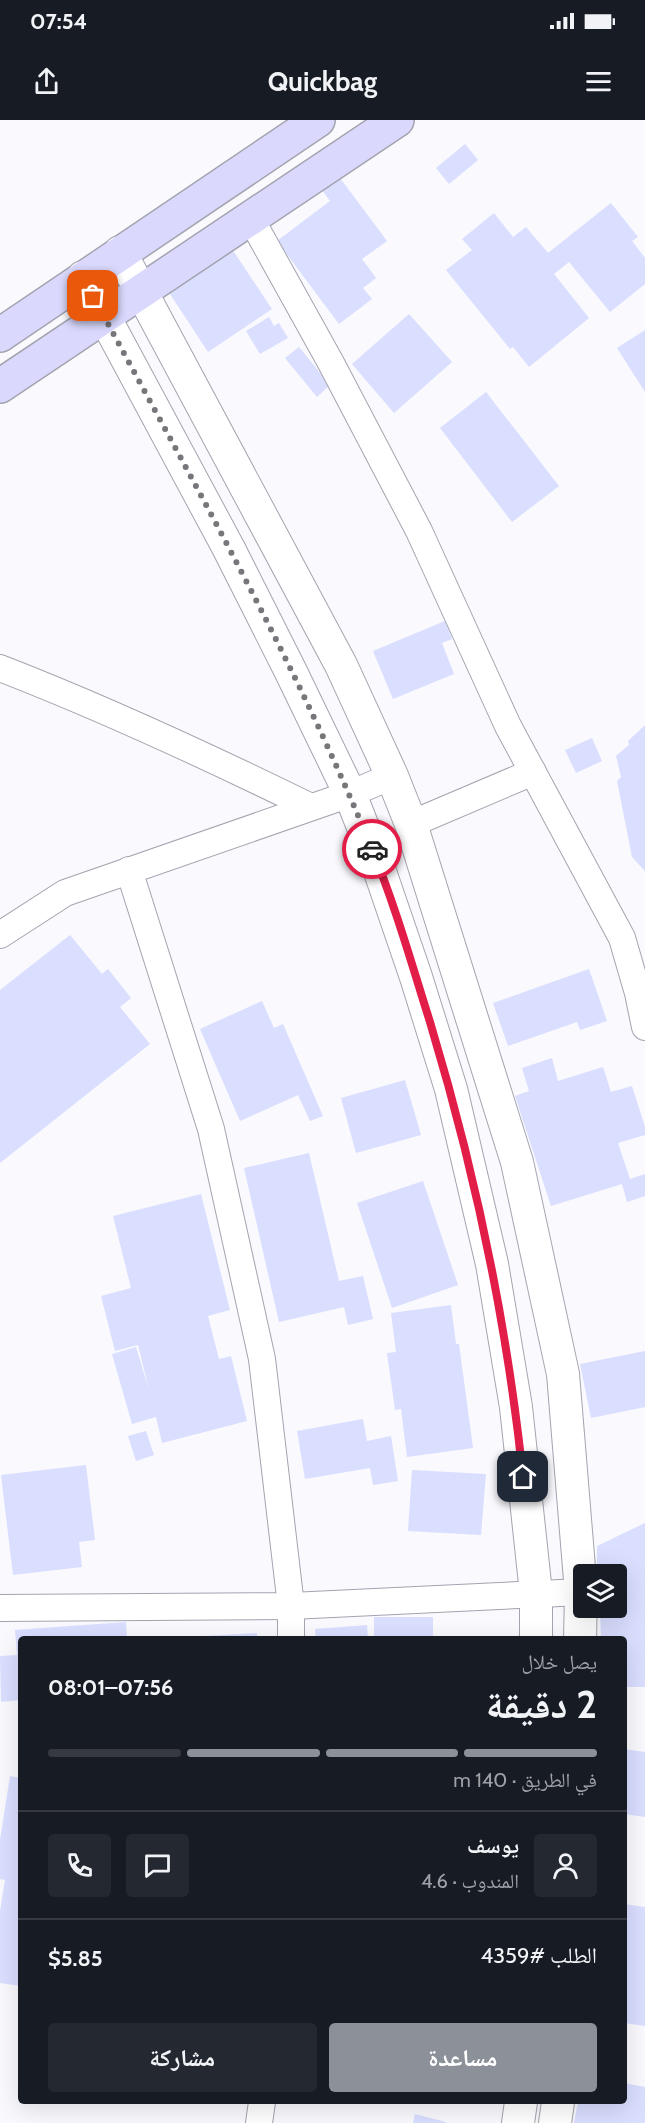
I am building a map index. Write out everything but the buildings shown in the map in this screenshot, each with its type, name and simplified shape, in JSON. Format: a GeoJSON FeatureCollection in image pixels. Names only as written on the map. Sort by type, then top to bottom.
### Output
{"type":"FeatureCollection","features":[{"type":"Feature","properties":{"kind":"main road"},"geometry":{"type":"LineString","coordinates":[[0,335],[318,120]]}},
{"type":"Feature","properties":{"kind":"main road"},"geometry":{"type":"LineString","coordinates":[[0,386],[397,120]]}},
{"type":"Feature","properties":{"kind":"street"},"geometry":{"type":"LineString","coordinates":[[251,219],[331,363],[419,531],[508,726],[622,938],[645,1027]]}},
{"type":"Feature","properties":{"kind":"street"},"geometry":{"type":"LineString","coordinates":[[120,252],[341,665],[392,776],[411,824],[517,1162],[563,1374],[578,1564]]}},
{"type":"Feature","properties":{"kind":"street"},"geometry":{"type":"LineString","coordinates":[[83,277],[229,549],[350,794],[376,860],[416,977],[451,1089],[492,1264],[516,1407],[536,1593],[536,1636]]}},
{"type":"Feature","properties":{"kind":"street"},"geometry":{"type":"LineString","coordinates":[[0,668],[57,690],[206,755],[311,807]]}},
{"type":"Feature","properties":{"kind":"street"},"geometry":{"type":"LineString","coordinates":[[411,824],[533,772]]}},
{"type":"Feature","properties":{"kind":"street"},"geometry":{"type":"LineString","coordinates":[[0,935],[65,893],[350,794],[392,776]]}},
{"type":"Feature","properties":{"kind":"street"},"geometry":{"type":"LineString","coordinates":[[129,870],[211,1129],[262,1359],[291,1605],[291,1636]]}},
{"type":"Feature","properties":{"kind":"street"},"geometry":{"type":"LineString","coordinates":[[622,938],[645,962]]}},
{"type":"Feature","properties":{"kind":"street"},"geometry":{"type":"LineString","coordinates":[[0,1608],[291,1605],[573,1592]]}},
{"type":"Feature","properties":{"kind":"street"},"geometry":{"type":"LineString","coordinates":[[580,1618],[580,1636]]}},
{"type":"Feature","properties":{"kind":"street"},"geometry":{"type":"LineString","coordinates":[[259,2123],[262,2104]]}},
{"type":"Feature","properties":{"kind":"street"},"geometry":{"type":"LineString","coordinates":[[518,2123],[521,2104]]}},
{"type":"Feature","properties":{"kind":"street"},"geometry":{"type":"LineString","coordinates":[[555,2123],[558,2104]]}},
{"type":"Feature","properties":{"kind":"way so far"},"geometry":{"type":"LineString","coordinates":[[93,296],[229,549],[350,794],[372,849]]}},
{"type":"Feature","properties":{"kind":"route"},"geometry":{"type":"LineString","coordinates":[[372,849],[451,1089],[492,1264],[516,1407],[523,1477]]}}]}
